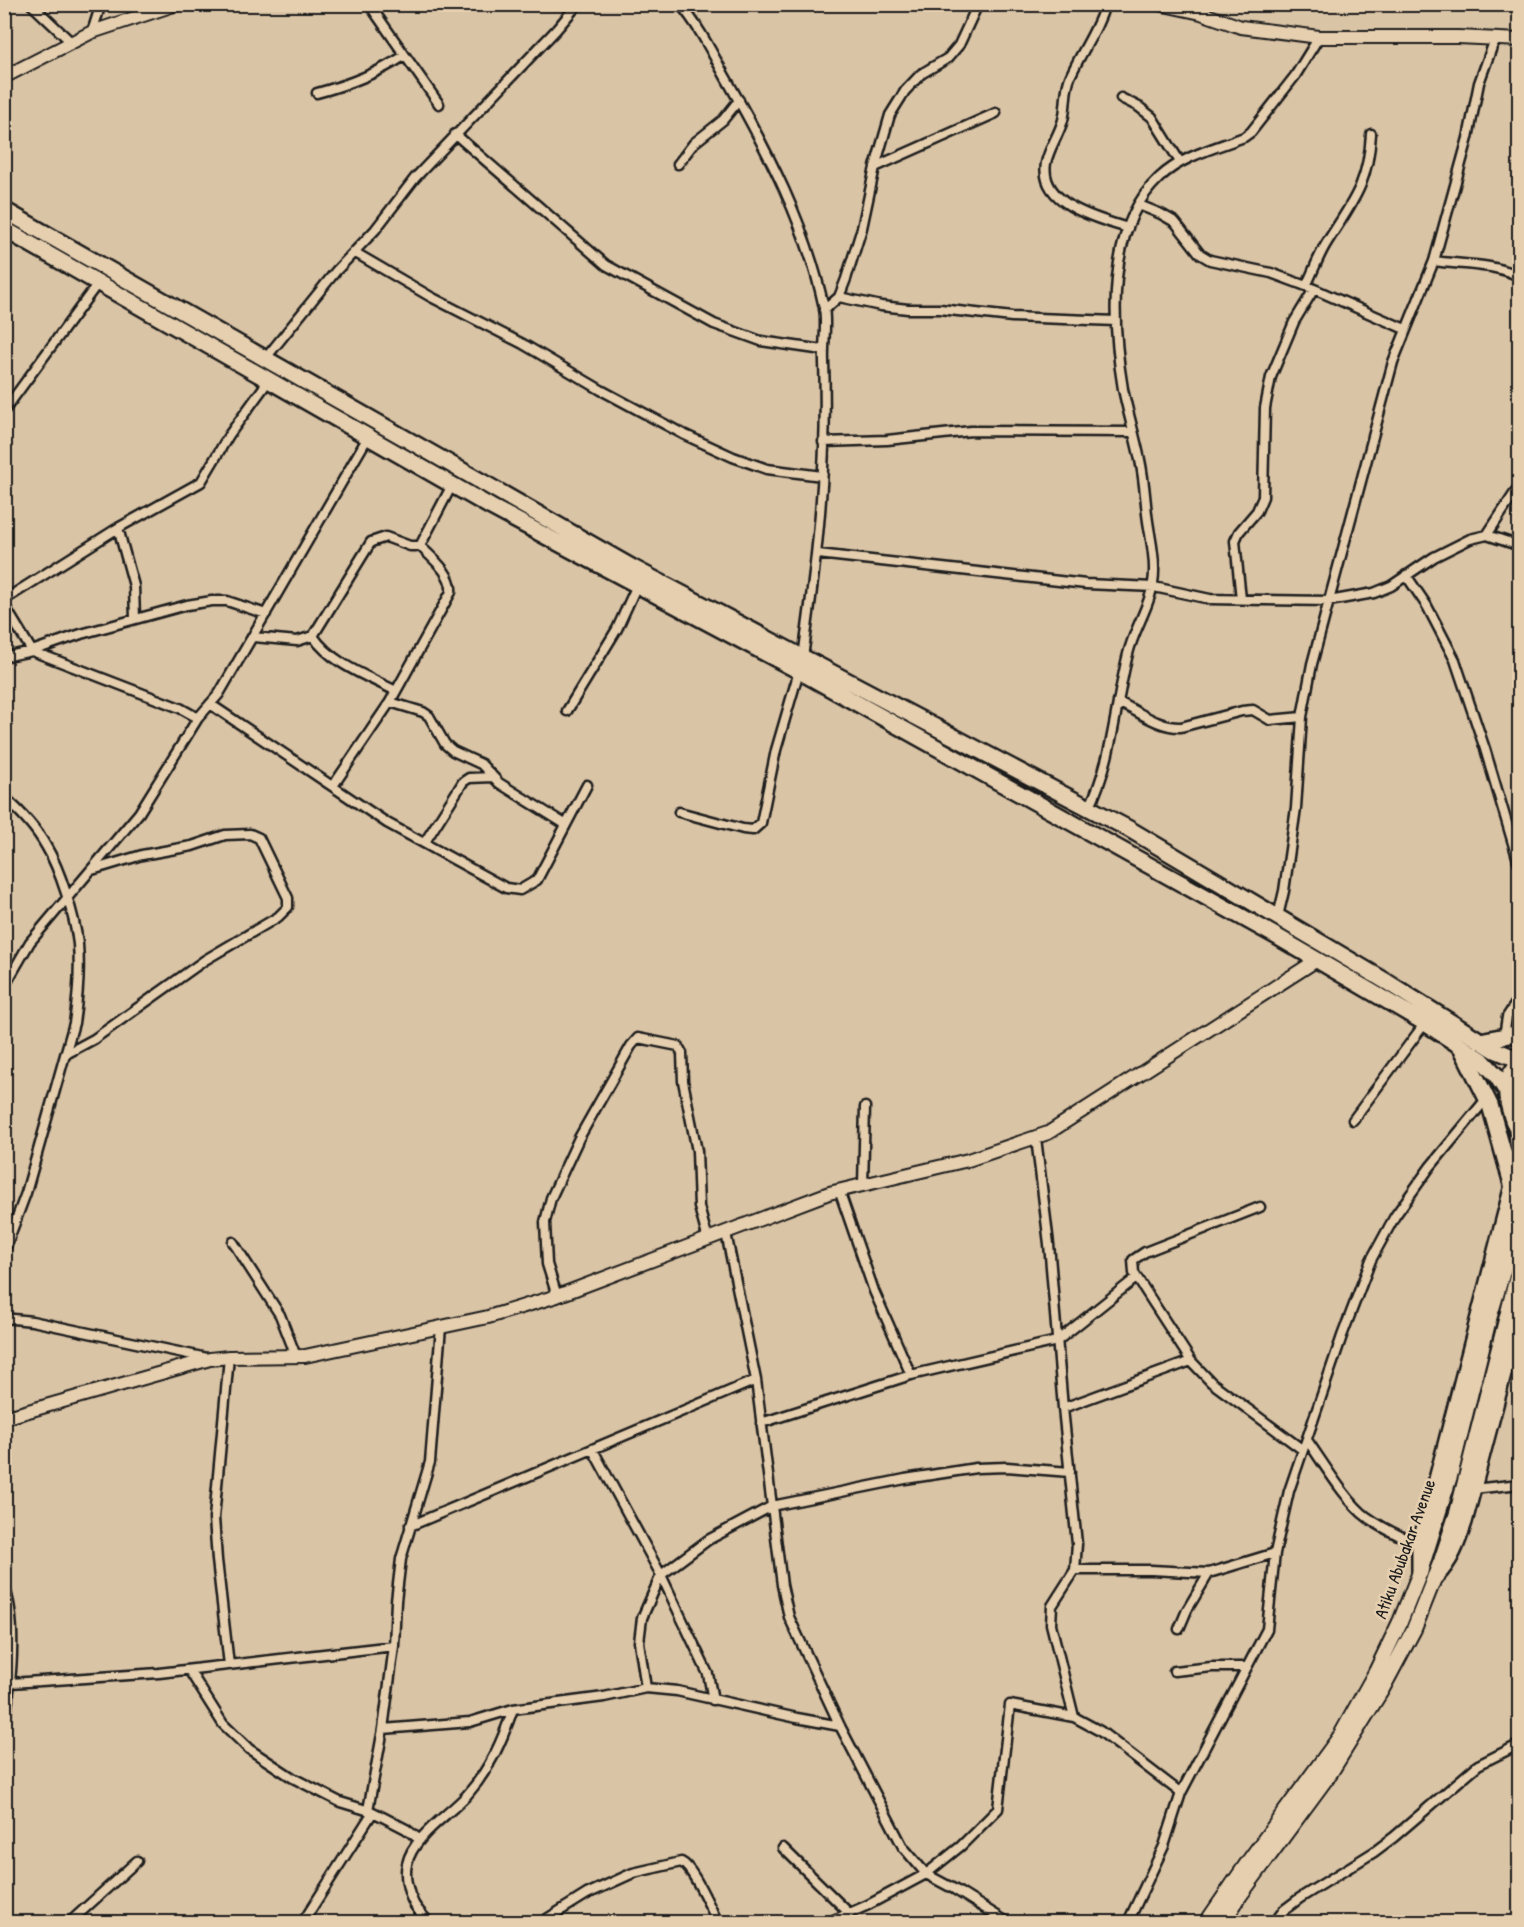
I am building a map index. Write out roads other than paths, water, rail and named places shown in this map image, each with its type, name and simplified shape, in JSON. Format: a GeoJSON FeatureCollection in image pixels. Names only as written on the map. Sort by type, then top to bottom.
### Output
{"type":"FeatureCollection","features":[{"type":"Feature","properties":{"kind":"highway"},"geometry":{"type":"LineString","coordinates":[[4,210],[265,359],[640,579]]}},
{"type":"Feature","properties":{"kind":"highway"},"geometry":{"type":"LineString","coordinates":[[4,230],[452,485],[640,579],[801,664],[1089,808],[1202,871],[1480,1041],[1520,1061],[1510,1073],[1505,1089]]}},
{"type":"Feature","properties":{"kind":"highway"},"geometry":{"type":"LineString","coordinates":[[801,664],[1425,1023],[1490,1067],[1505,1089],[1512,1119],[1518,1130],[1519,1152],[1513,1186],[1420,1545],[1427,1575],[1446,1566],[1452,1555],[1473,1489],[1520,1310]]}},
{"type":"Feature","properties":{"kind":"highway"},"geometry":{"type":"LineString","coordinates":[[1480,1041],[1512,1034]]}},
{"type":"Feature","properties":{"kind":"highway"},"geometry":{"type":"LineString","coordinates":[[1461,1047],[1487,1098],[1498,1127],[1513,1186]]}},
{"type":"Feature","properties":{"kind":"main road","name":"Atiku Abubakar Avenue"},"geometry":{"type":"LineString","coordinates":[[1223,1923],[1240,1895],[1330,1773],[1382,1689],[1414,1629],[1490,1319],[1520,1213]]}},
{"type":"Feature","properties":{"kind":"main road","name":"Atiku Abubakar Avenue"},"geometry":{"type":"LineString","coordinates":[[1207,1923],[1340,1737],[1427,1575],[1457,1513],[1520,1265]]}},
{"type":"Feature","properties":{"kind":"street"},"geometry":{"type":"LineString","coordinates":[[31,4],[71,42]]}},
{"type":"Feature","properties":{"kind":"street"},"geometry":{"type":"LineString","coordinates":[[92,32],[101,4]]}},
{"type":"Feature","properties":{"kind":"street"},"geometry":{"type":"LineString","coordinates":[[4,77],[92,32],[177,4]]}},
{"type":"Feature","properties":{"kind":"street"},"geometry":{"type":"LineString","coordinates":[[369,4],[439,104]]}},
{"type":"Feature","properties":{"kind":"street"},"geometry":{"type":"LineString","coordinates":[[265,359],[336,271],[375,230],[415,177],[556,30],[578,4]]}},
{"type":"Feature","properties":{"kind":"street"},"geometry":{"type":"LineString","coordinates":[[679,812],[743,829],[753,830],[761,823],[776,750],[801,664],[818,554],[825,394],[824,310],[793,211],[739,100],[702,36],[680,4]]}},
{"type":"Feature","properties":{"kind":"street"},"geometry":{"type":"LineString","coordinates":[[824,310],[839,297],[862,228],[875,167],[890,115],[905,91],[921,74],[948,58],[959,45],[978,4]]}},
{"type":"Feature","properties":{"kind":"street"},"geometry":{"type":"LineString","coordinates":[[1106,4],[1100,24],[1070,76],[1063,120],[1046,161],[1045,176],[1050,189],[1060,199],[1094,217],[1128,228]]}},
{"type":"Feature","properties":{"kind":"street"},"geometry":{"type":"LineString","coordinates":[[1159,4],[1201,13],[1241,27],[1318,37],[1520,40]]}},
{"type":"Feature","properties":{"kind":"street"},"geometry":{"type":"LineString","coordinates":[[1089,808],[1097,793],[1109,751],[1128,651],[1154,587],[1154,566],[1140,463],[1123,389],[1116,321],[1117,267],[1128,228],[1138,206],[1158,178],[1180,162],[1244,137],[1251,132],[1295,75],[1318,37]]}},
{"type":"Feature","properties":{"kind":"street"},"geometry":{"type":"LineString","coordinates":[[1278,916],[1284,891],[1296,808],[1302,717],[1312,664],[1387,383],[1405,329],[1434,261],[1468,138],[1479,83],[1495,39]]}},
{"type":"Feature","properties":{"kind":"street"},"geometry":{"type":"LineString","coordinates":[[317,93],[348,84],[391,65],[404,56]]}},
{"type":"Feature","properties":{"kind":"street"},"geometry":{"type":"LineString","coordinates":[[1121,98],[1152,117],[1180,162]]}},
{"type":"Feature","properties":{"kind":"street"},"geometry":{"type":"LineString","coordinates":[[678,164],[694,143],[723,120],[739,100]]}},
{"type":"Feature","properties":{"kind":"street"},"geometry":{"type":"LineString","coordinates":[[875,167],[996,113]]}},
{"type":"Feature","properties":{"kind":"street"},"geometry":{"type":"LineString","coordinates":[[455,134],[606,265],[714,324],[761,341],[823,350]]}},
{"type":"Feature","properties":{"kind":"street"},"geometry":{"type":"LineString","coordinates":[[1241,599],[1235,541],[1239,532],[1257,511],[1263,497],[1264,408],[1271,377],[1293,322],[1310,288],[1325,246],[1353,203],[1361,186],[1370,159],[1371,134]]}},
{"type":"Feature","properties":{"kind":"street"},"geometry":{"type":"LineString","coordinates":[[1138,206],[1175,222],[1200,254],[1210,260],[1271,273],[1405,329]]}},
{"type":"Feature","properties":{"kind":"street"},"geometry":{"type":"LineString","coordinates":[[354,252],[431,297],[523,344],[601,390],[683,434],[733,457],[767,469],[822,477]]}},
{"type":"Feature","properties":{"kind":"street"},"geometry":{"type":"LineString","coordinates":[[1434,261],[1487,267],[1520,277]]}},
{"type":"Feature","properties":{"kind":"street"},"geometry":{"type":"LineString","coordinates":[[4,411],[98,282]]}},
{"type":"Feature","properties":{"kind":"street"},"geometry":{"type":"LineString","coordinates":[[839,297],[908,309],[940,309],[1012,317],[1116,321]]}},
{"type":"Feature","properties":{"kind":"street"},"geometry":{"type":"LineString","coordinates":[[4,600],[118,528],[201,482],[229,435],[269,380]]}},
{"type":"Feature","properties":{"kind":"street"},"geometry":{"type":"LineString","coordinates":[[823,442],[887,440],[971,431],[1133,432]]}},
{"type":"Feature","properties":{"kind":"street"},"geometry":{"type":"LineString","coordinates":[[5,986],[30,942],[139,813],[198,718],[219,694],[368,437]]}},
{"type":"Feature","properties":{"kind":"street"},"geometry":{"type":"LineString","coordinates":[[420,546],[452,485]]}},
{"type":"Feature","properties":{"kind":"street"},"geometry":{"type":"LineString","coordinates":[[1487,535],[1520,485]]}},
{"type":"Feature","properties":{"kind":"street"},"geometry":{"type":"LineString","coordinates":[[118,528],[134,586],[135,619]]}},
{"type":"Feature","properties":{"kind":"street"},"geometry":{"type":"LineString","coordinates":[[818,554],[1086,584],[1154,587],[1210,599],[1329,601],[1374,593],[1391,586],[1434,557],[1470,539],[1487,535],[1520,546]]}},
{"type":"Feature","properties":{"kind":"street"},"geometry":{"type":"LineString","coordinates":[[254,637],[297,641],[313,636],[371,542],[386,537],[410,546],[420,546],[446,573],[452,584],[451,592],[390,702],[333,786]]}},
{"type":"Feature","properties":{"kind":"street"},"geometry":{"type":"LineString","coordinates":[[1406,575],[1427,606],[1455,660],[1485,749],[1520,867]]}},
{"type":"Feature","properties":{"kind":"street"},"geometry":{"type":"LineString","coordinates":[[567,711],[617,629],[640,579]]}},
{"type":"Feature","properties":{"kind":"street"},"geometry":{"type":"LineString","coordinates":[[4,657],[32,651],[81,634],[187,605],[227,601],[266,614]]}},
{"type":"Feature","properties":{"kind":"street"},"geometry":{"type":"LineString","coordinates":[[4,605],[32,651],[180,708],[198,718]]}},
{"type":"Feature","properties":{"kind":"street"},"geometry":{"type":"LineString","coordinates":[[313,636],[321,647],[337,661],[396,691]]}},
{"type":"Feature","properties":{"kind":"street"},"geometry":{"type":"LineString","coordinates":[[390,702],[429,716],[446,744],[453,751],[481,764],[499,783],[565,824]]}},
{"type":"Feature","properties":{"kind":"street"},"geometry":{"type":"LineString","coordinates":[[1118,702],[1160,724],[1171,727],[1181,727],[1253,710],[1270,720],[1302,717]]}},
{"type":"Feature","properties":{"kind":"street"},"geometry":{"type":"LineString","coordinates":[[210,704],[387,823],[506,888],[520,890],[537,880],[587,785]]}},
{"type":"Feature","properties":{"kind":"street"},"geometry":{"type":"LineString","coordinates":[[425,842],[463,782],[469,778],[493,777]]}},
{"type":"Feature","properties":{"kind":"street"},"geometry":{"type":"LineString","coordinates":[[4,796],[45,844],[67,898],[78,943],[78,999],[75,1023],[26,1193],[4,1252]]}},
{"type":"Feature","properties":{"kind":"street"},"geometry":{"type":"LineString","coordinates":[[66,1054],[93,1040],[205,960],[278,917],[288,907],[288,898],[259,838],[250,834],[225,835],[192,846],[142,855],[91,870]]}},
{"type":"Feature","properties":{"kind":"street"},"geometry":{"type":"LineString","coordinates":[[4,1418],[210,1359],[305,1356],[488,1317],[557,1296],[839,1190],[968,1160],[1036,1138],[1076,1118],[1317,960]]}},
{"type":"Feature","properties":{"kind":"street"},"geometry":{"type":"LineString","coordinates":[[1512,1034],[1507,1017],[1520,998]]}},
{"type":"Feature","properties":{"kind":"street"},"geometry":{"type":"LineString","coordinates":[[1353,1119],[1425,1023]]}},
{"type":"Feature","properties":{"kind":"street"},"geometry":{"type":"LineString","coordinates":[[557,1296],[547,1264],[545,1222],[551,1198],[579,1137],[631,1046],[638,1038],[678,1046],[682,1053],[683,1082],[697,1151],[699,1207],[708,1240]]}},
{"type":"Feature","properties":{"kind":"street"},"geometry":{"type":"LineString","coordinates":[[1128,1923],[1164,1846],[1181,1793],[1269,1623],[1275,1553],[1289,1491],[1342,1336],[1371,1260],[1395,1216],[1424,1175],[1487,1098]]}},
{"type":"Feature","properties":{"kind":"street"},"geometry":{"type":"LineString","coordinates":[[863,1185],[866,1107]]}},
{"type":"Feature","properties":{"kind":"street"},"geometry":{"type":"LineString","coordinates":[[1036,1138],[1049,1244],[1077,1544],[1075,1570],[1052,1606],[1051,1624],[1074,1718]]}},
{"type":"Feature","properties":{"kind":"street"},"geometry":{"type":"LineString","coordinates":[[839,1190],[874,1290],[910,1375]]}},
{"type":"Feature","properties":{"kind":"street"},"geometry":{"type":"LineString","coordinates":[[1260,1207],[1144,1252],[1133,1260],[1136,1278],[1191,1362],[1210,1382],[1303,1450]]}},
{"type":"Feature","properties":{"kind":"street"},"geometry":{"type":"LineString","coordinates":[[726,1233],[756,1380],[782,1585],[789,1617],[840,1726],[903,1847],[926,1874],[954,1888],[1007,1923]]}},
{"type":"Feature","properties":{"kind":"street"},"geometry":{"type":"LineString","coordinates":[[233,1242],[280,1315],[296,1356]]}},
{"type":"Feature","properties":{"kind":"street"},"geometry":{"type":"LineString","coordinates":[[761,1423],[910,1375],[1057,1341],[1136,1278]]}},
{"type":"Feature","properties":{"kind":"street"},"geometry":{"type":"LineString","coordinates":[[4,1318],[33,1321],[210,1359]]}},
{"type":"Feature","properties":{"kind":"street"},"geometry":{"type":"LineString","coordinates":[[303,1923],[371,1811],[394,1646],[401,1559],[430,1462],[441,1327]]}},
{"type":"Feature","properties":{"kind":"street"},"geometry":{"type":"LineString","coordinates":[[229,1357],[214,1518],[229,1665]]}},
{"type":"Feature","properties":{"kind":"street"},"geometry":{"type":"LineString","coordinates":[[1063,1408],[1191,1362]]}},
{"type":"Feature","properties":{"kind":"street"},"geometry":{"type":"LineString","coordinates":[[410,1526],[756,1380]]}},
{"type":"Feature","properties":{"kind":"street"},"geometry":{"type":"LineString","coordinates":[[1307,1440],[1355,1506],[1365,1516],[1388,1531],[1420,1545]]}},
{"type":"Feature","properties":{"kind":"street"},"geometry":{"type":"LineString","coordinates":[[593,1450],[662,1575],[708,1674],[713,1700]]}},
{"type":"Feature","properties":{"kind":"street"},"geometry":{"type":"LineString","coordinates":[[646,1688],[639,1642],[642,1618],[662,1575],[708,1540],[772,1506],[905,1479],[976,1468],[1007,1467],[1070,1472]]}},
{"type":"Feature","properties":{"kind":"street"},"geometry":{"type":"LineString","coordinates":[[1473,1489],[1520,1484]]}},
{"type":"Feature","properties":{"kind":"street"},"geometry":{"type":"LineString","coordinates":[[1075,1570],[1209,1573],[1275,1553]]}},
{"type":"Feature","properties":{"kind":"street"},"geometry":{"type":"LineString","coordinates":[[1179,1629],[1187,1610],[1209,1573]]}},
{"type":"Feature","properties":{"kind":"street"},"geometry":{"type":"LineString","coordinates":[[4,1586],[11,1615],[11,1683],[4,1729]]}},
{"type":"Feature","properties":{"kind":"street"},"geometry":{"type":"LineString","coordinates":[[11,1683],[189,1670],[394,1646]]}},
{"type":"Feature","properties":{"kind":"street"},"geometry":{"type":"LineString","coordinates":[[1174,1671],[1212,1667],[1247,1667]]}},
{"type":"Feature","properties":{"kind":"street"},"geometry":{"type":"LineString","coordinates":[[189,1670],[223,1724],[249,1749],[293,1778],[330,1797],[371,1811],[406,1829],[420,1840]]}},
{"type":"Feature","properties":{"kind":"street"},"geometry":{"type":"LineString","coordinates":[[383,1729],[471,1722],[513,1709],[604,1697],[646,1688],[677,1691],[840,1726]]}},
{"type":"Feature","properties":{"kind":"street"},"geometry":{"type":"LineString","coordinates":[[830,1923],[926,1874],[961,1846],[998,1809],[1010,1705],[1074,1718],[1100,1731],[1181,1793]]}},
{"type":"Feature","properties":{"kind":"street"},"geometry":{"type":"LineString","coordinates":[[428,1923],[414,1905],[408,1888],[406,1866],[410,1853],[420,1840],[467,1795],[485,1772],[501,1744],[513,1709]]}},
{"type":"Feature","properties":{"kind":"street"},"geometry":{"type":"LineString","coordinates":[[1275,1923],[1284,1910],[1300,1898],[1394,1837],[1478,1765],[1520,1744]]}},
{"type":"Feature","properties":{"kind":"street"},"geometry":{"type":"LineString","coordinates":[[783,1848],[849,1913]]}},
{"type":"Feature","properties":{"kind":"street"},"geometry":{"type":"LineString","coordinates":[[70,1923],[136,1862]]}},
{"type":"Feature","properties":{"kind":"street"},"geometry":{"type":"LineString","coordinates":[[542,1923],[587,1894],[633,1873],[681,1862],[694,1877],[718,1923]]}}]}
